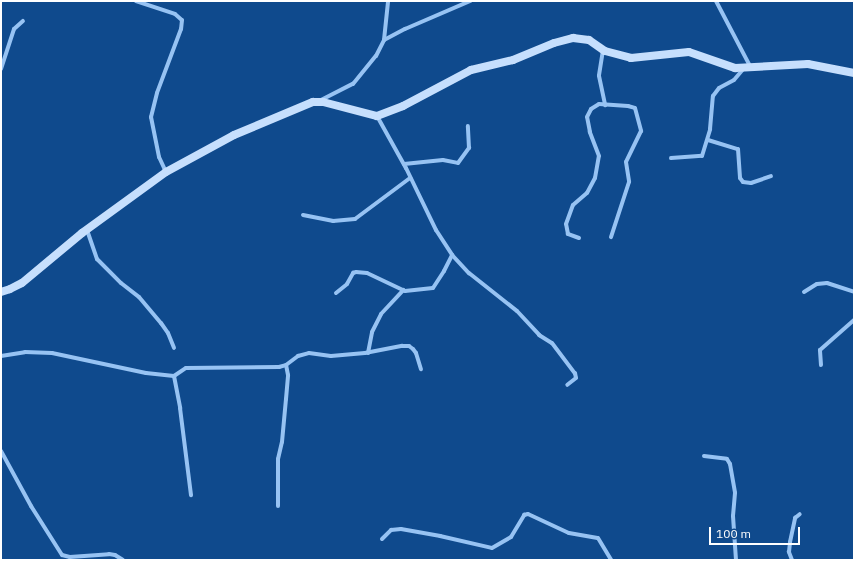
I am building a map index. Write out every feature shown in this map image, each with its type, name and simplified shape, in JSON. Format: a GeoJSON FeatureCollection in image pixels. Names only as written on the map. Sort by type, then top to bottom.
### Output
{"type":"FeatureCollection","features":[{"type":"Feature","properties":{"kind":"street"},"geometry":{"type":"LineString","coordinates":[[136,1],[175,14],[182,20],[182,29],[159,86],[150,117],[159,157],[166,172]]}},
{"type":"Feature","properties":{"kind":"street"},"geometry":{"type":"LineString","coordinates":[[1,292],[22,283],[87,230],[166,172],[234,135],[296,108],[317,102],[353,84],[376,56],[384,40],[388,1]]}},
{"type":"Feature","properties":{"kind":"street"},"geometry":{"type":"LineString","coordinates":[[384,40],[405,29],[470,1]]}},
{"type":"Feature","properties":{"kind":"street"},"geometry":{"type":"LineString","coordinates":[[716,1],[748,68]]}},
{"type":"Feature","properties":{"kind":"street"},"geometry":{"type":"LineString","coordinates":[[1,69],[14,29],[23,22]]}},
{"type":"Feature","properties":{"kind":"street"},"geometry":{"type":"LineString","coordinates":[[317,102],[377,116],[424,96],[464,72],[513,60],[554,43],[581,38],[594,42],[603,49],[626,57],[639,59],[689,52],[735,68],[811,64],[854,73]]}},
{"type":"Feature","properties":{"kind":"street"},"geometry":{"type":"LineString","coordinates":[[603,49],[599,76],[605,105]]}},
{"type":"Feature","properties":{"kind":"street"},"geometry":{"type":"LineString","coordinates":[[671,158],[702,156],[708,140],[712,100],[715,92],[719,88],[734,80],[748,68]]}},
{"type":"Feature","properties":{"kind":"street"},"geometry":{"type":"LineString","coordinates":[[579,238],[568,234],[566,224],[573,205],[587,192],[595,178],[599,156],[590,132],[587,116],[591,109],[596,105],[628,106],[635,108],[641,131],[626,162],[629,182],[611,237]]}},
{"type":"Feature","properties":{"kind":"street"},"geometry":{"type":"LineString","coordinates":[[377,116],[404,164],[436,230],[452,255],[469,273],[517,311],[539,335],[552,343],[575,373],[576,378],[567,385]]}},
{"type":"Feature","properties":{"kind":"street"},"geometry":{"type":"LineString","coordinates":[[404,164],[443,160],[458,163],[469,148],[468,126]]}},
{"type":"Feature","properties":{"kind":"street"},"geometry":{"type":"LineString","coordinates":[[708,140],[738,149],[740,178],[743,182],[751,183],[771,176]]}},
{"type":"Feature","properties":{"kind":"street"},"geometry":{"type":"LineString","coordinates":[[303,215],[333,221],[355,218],[410,178]]}},
{"type":"Feature","properties":{"kind":"street"},"geometry":{"type":"LineString","coordinates":[[87,230],[97,259],[121,283],[140,297],[165,328],[174,348]]}},
{"type":"Feature","properties":{"kind":"street"},"geometry":{"type":"LineString","coordinates":[[336,294],[347,284],[356,272],[367,273],[385,280],[403,290],[412,291],[433,288],[452,255]]}},
{"type":"Feature","properties":{"kind":"street"},"geometry":{"type":"LineString","coordinates":[[804,292],[817,284],[827,282],[854,292]]}},
{"type":"Feature","properties":{"kind":"street"},"geometry":{"type":"LineString","coordinates":[[368,353],[372,332],[381,314],[403,290]]}},
{"type":"Feature","properties":{"kind":"street"},"geometry":{"type":"LineString","coordinates":[[821,365],[820,350],[854,320]]}},
{"type":"Feature","properties":{"kind":"street"},"geometry":{"type":"LineString","coordinates":[[1,356],[25,352],[52,353],[146,373],[174,376],[183,370],[190,368],[279,367],[286,365],[294,358],[310,352],[327,356],[368,353],[409,346],[416,353],[421,369]]}},
{"type":"Feature","properties":{"kind":"street"},"geometry":{"type":"LineString","coordinates":[[278,506],[278,459],[282,442],[288,376],[286,365]]}},
{"type":"Feature","properties":{"kind":"street"},"geometry":{"type":"LineString","coordinates":[[174,376],[192,495]]}},
{"type":"Feature","properties":{"kind":"street"},"geometry":{"type":"LineString","coordinates":[[1,451],[31,506],[62,555],[70,557],[109,554],[115,555],[123,560]]}},
{"type":"Feature","properties":{"kind":"street"},"geometry":{"type":"LineString","coordinates":[[704,456],[727,459],[730,464],[735,493],[733,516],[736,560]]}},
{"type":"Feature","properties":{"kind":"street"},"geometry":{"type":"LineString","coordinates":[[382,539],[391,530],[401,529],[492,548],[511,537],[524,515],[528,514],[569,533],[598,538],[611,560]]}},
{"type":"Feature","properties":{"kind":"street"},"geometry":{"type":"LineString","coordinates":[[792,560],[789,552],[790,542],[795,518],[800,514]]}}]}
